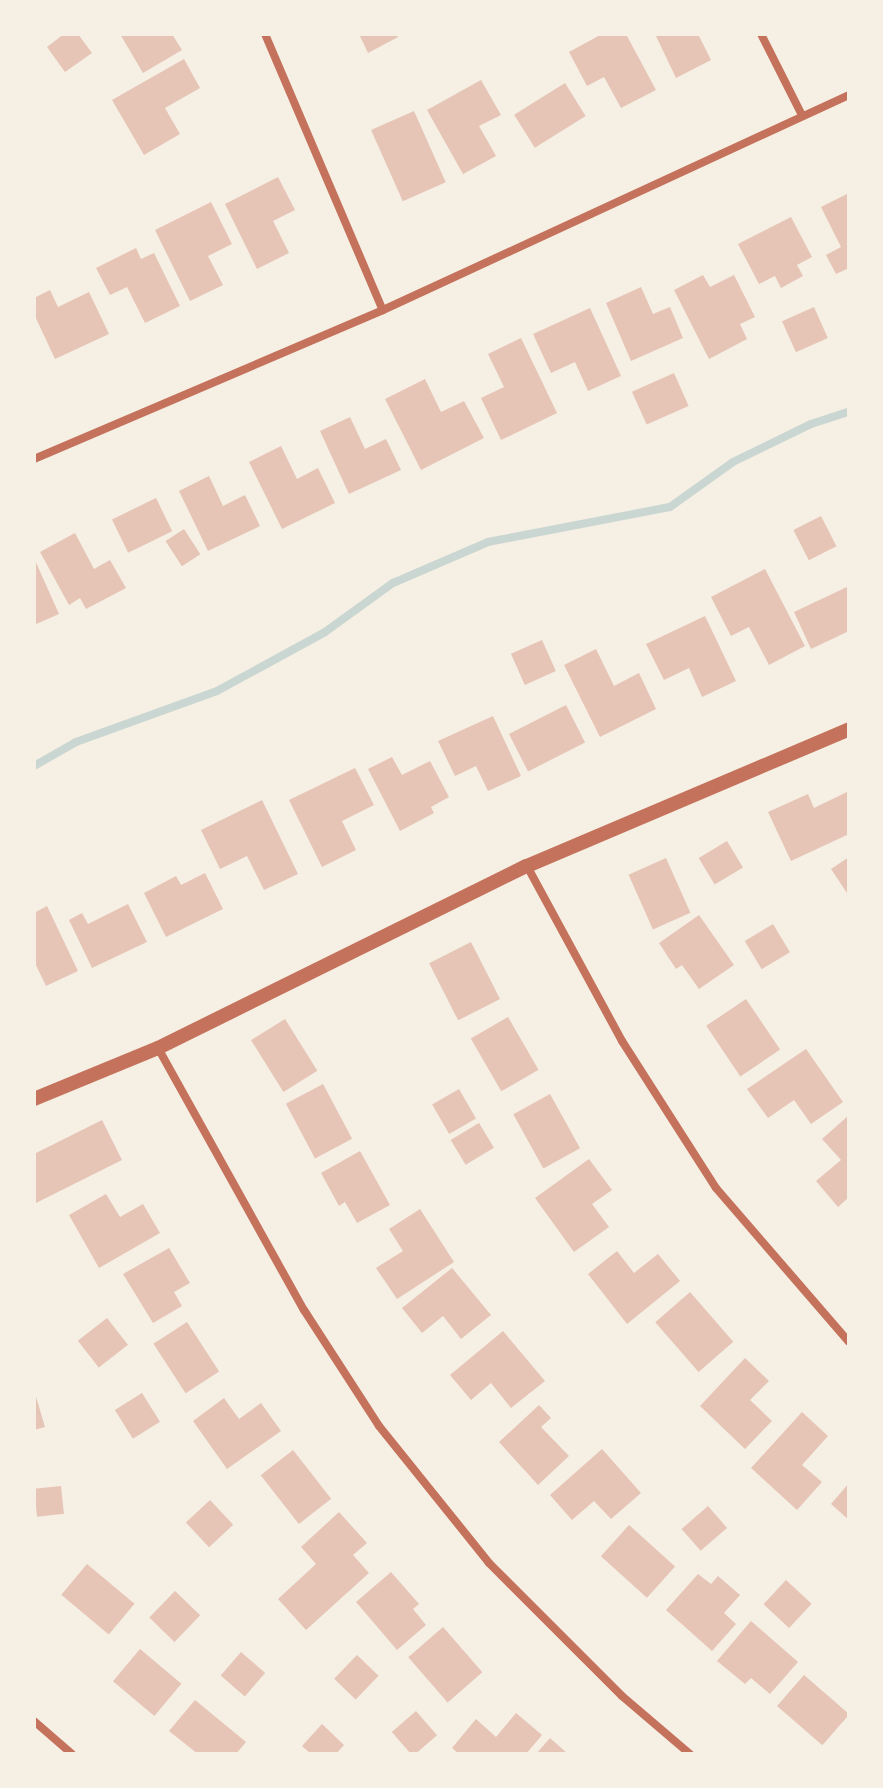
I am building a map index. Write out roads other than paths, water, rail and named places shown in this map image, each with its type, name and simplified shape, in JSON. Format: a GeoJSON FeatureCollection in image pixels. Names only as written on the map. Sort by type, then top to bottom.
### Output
{"type":"FeatureCollection","features":[{"type":"Feature","properties":{"kind":"street"},"geometry":{"type":"LineString","coordinates":[[265,34],[383,310]]}},
{"type":"Feature","properties":{"kind":"street"},"geometry":{"type":"LineString","coordinates":[[761,34],[802,115]]}},
{"type":"Feature","properties":{"kind":"street"},"geometry":{"type":"LineString","coordinates":[[34,459],[383,310],[849,95]]}},
{"type":"Feature","properties":{"kind":"street"},"geometry":{"type":"LineString","coordinates":[[34,1099],[158,1048],[527,866],[849,729]]}},
{"type":"Feature","properties":{"kind":"street"},"geometry":{"type":"LineString","coordinates":[[527,866],[622,1041],[716,1188],[849,1342]]}},
{"type":"Feature","properties":{"kind":"street"},"geometry":{"type":"LineString","coordinates":[[158,1048],[304,1310],[379,1426],[489,1563],[622,1696],[690,1754]]}},
{"type":"Feature","properties":{"kind":"street"},"geometry":{"type":"LineString","coordinates":[[34,1721],[72,1754]]}},
{"type":"Feature","properties":{"kind":"waterway"},"geometry":{"type":"LineString","coordinates":[[34,766],[76,742],[217,691],[325,632],[393,583],[488,542],[670,507],[733,462],[811,424],[849,412]]}}]}
